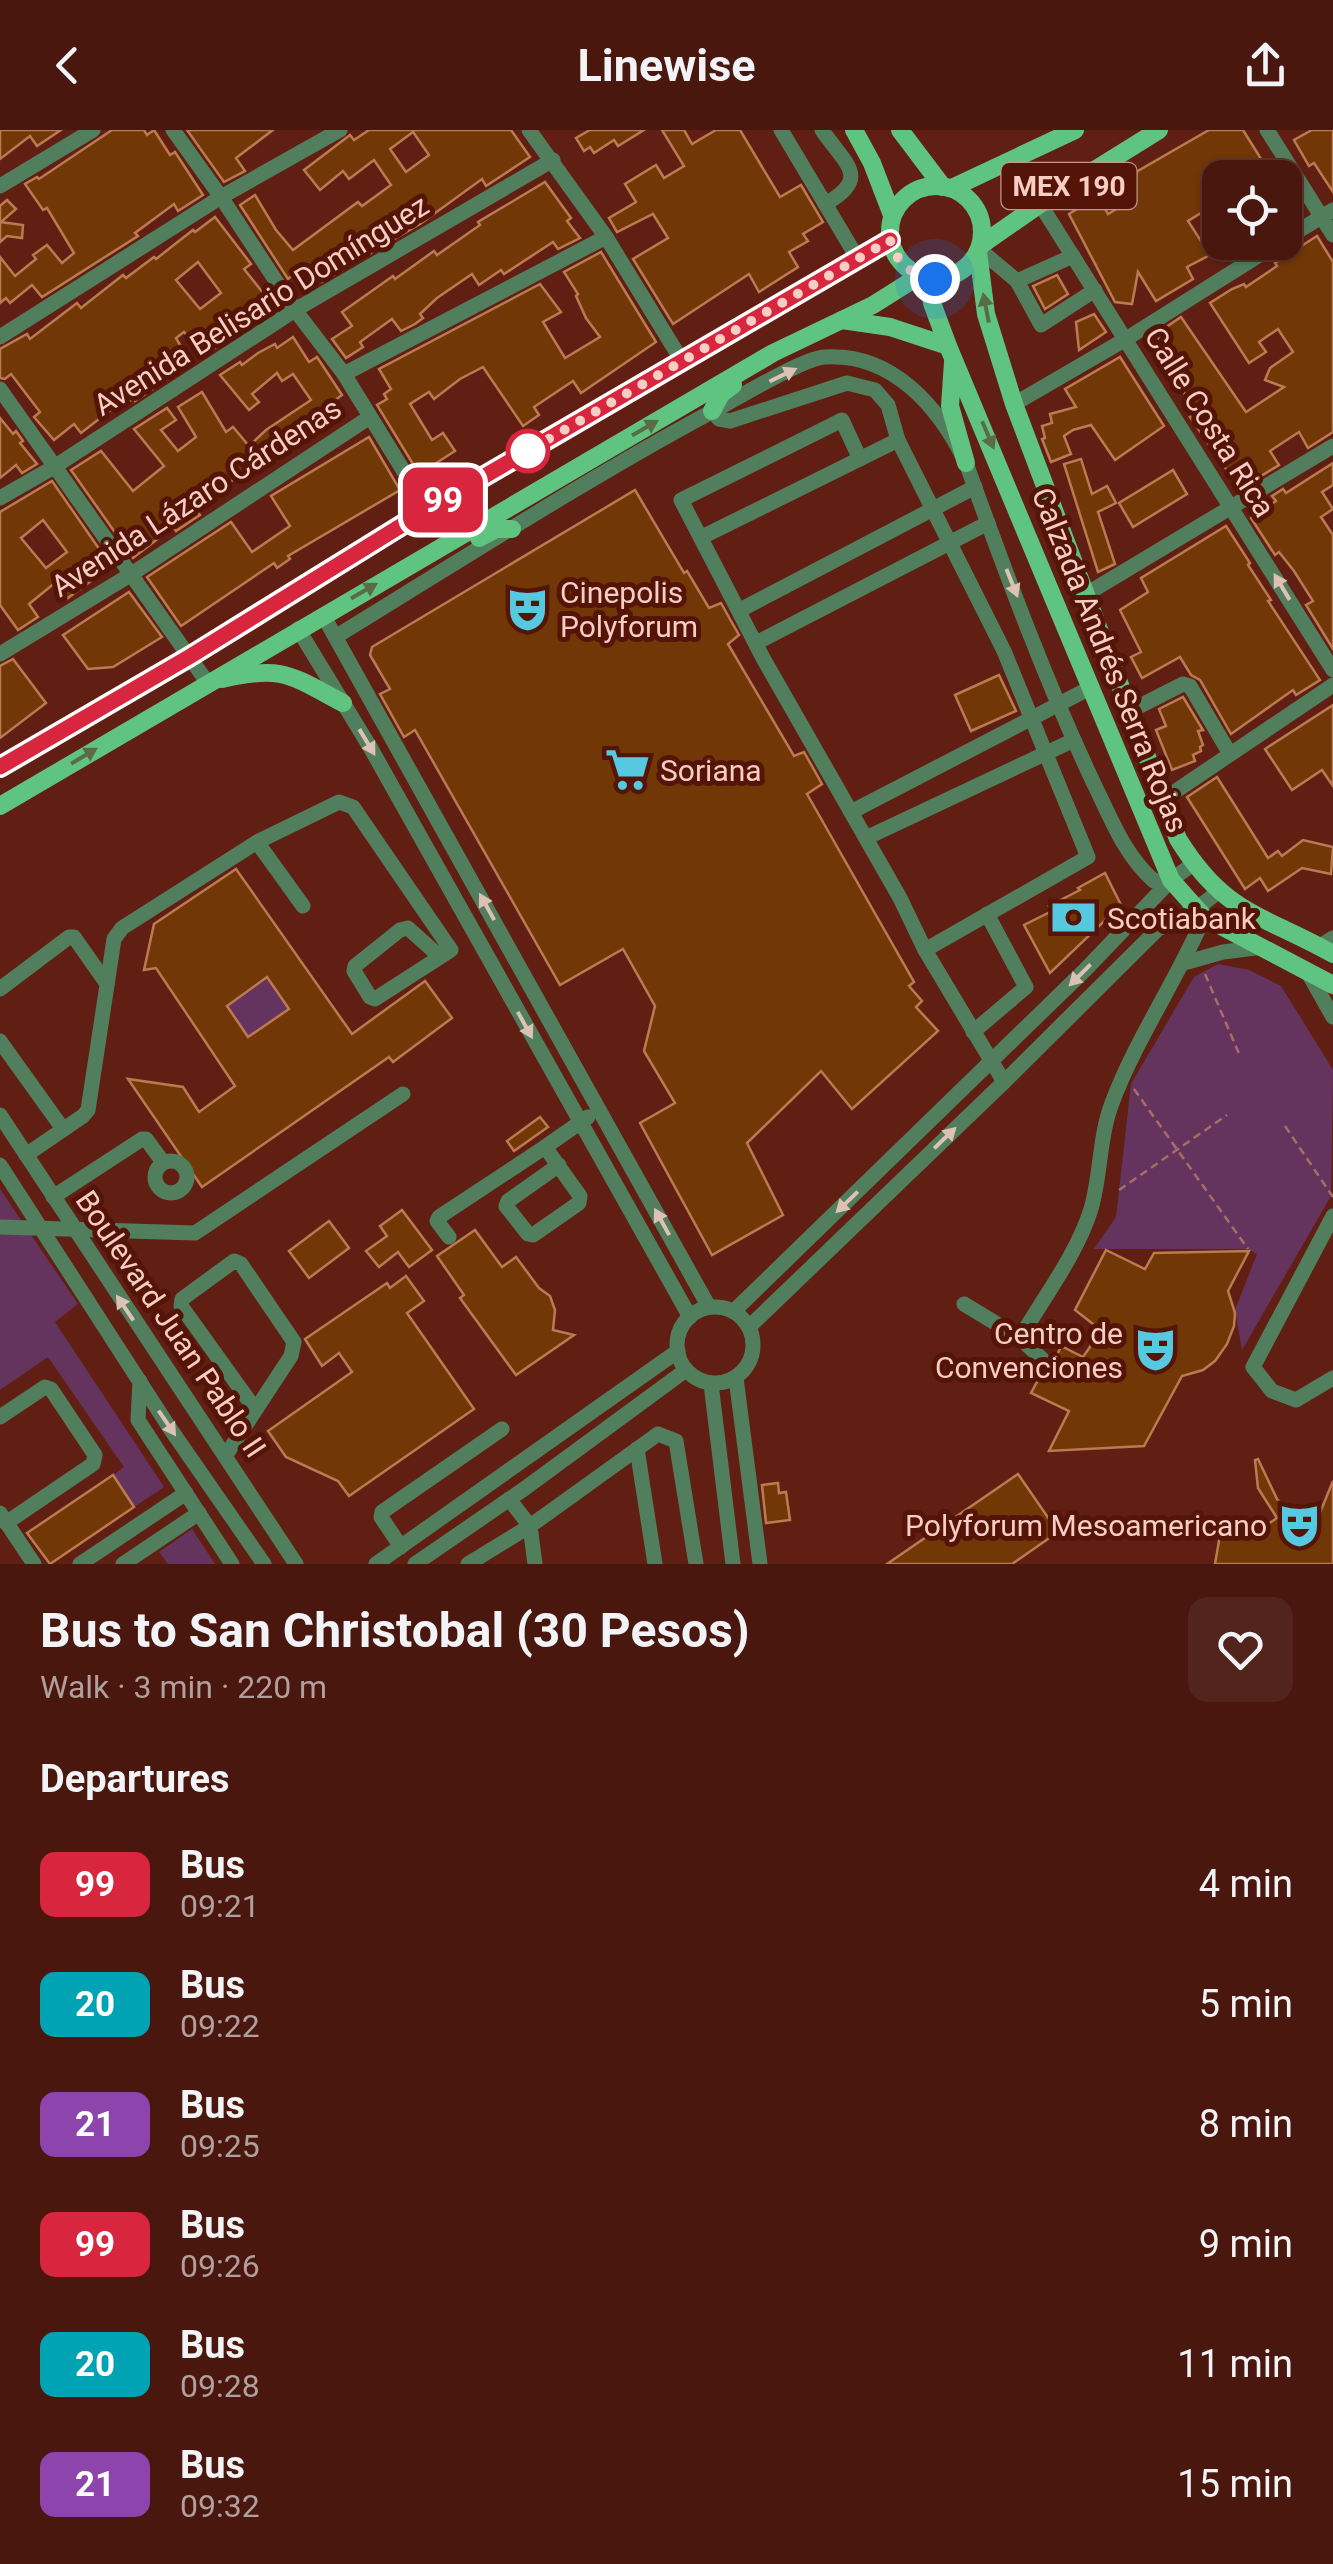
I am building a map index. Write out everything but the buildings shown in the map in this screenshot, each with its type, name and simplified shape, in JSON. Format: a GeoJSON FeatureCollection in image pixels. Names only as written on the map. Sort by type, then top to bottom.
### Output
{"type":"FeatureCollection","features":[{"type":"Feature","properties":{"kind":"main road"},"geometry":{"type":"LineString","coordinates":[[854,130],[892,215],[890,240],[904,266],[924,277]]}},
{"type":"Feature","properties":{"kind":"main road"},"geometry":{"type":"LineString","coordinates":[[900,130],[948,188]]}},
{"type":"Feature","properties":{"kind":"main road","name":"MEX 190"},"geometry":{"type":"LineString","coordinates":[[892,215],[904,198],[922,188],[948,188],[1075,130]]}},
{"type":"Feature","properties":{"kind":"main road","name":"MEX 190"},"geometry":{"type":"LineString","coordinates":[[0,806],[758,362],[924,277],[952,276],[966,267],[979,249],[1040,204],[1159,130]]}},
{"type":"Feature","properties":{"kind":"main road","name":"MEX 190"},"geometry":{"type":"LineString","coordinates":[[948,188],[972,203],[981,219],[979,249]]}},
{"type":"Feature","properties":{"kind":"main road"},"geometry":{"type":"LineString","coordinates":[[0,767],[189,657],[428,509],[890,240]]}},
{"type":"Feature","properties":{"kind":"main road","name":"Calzada Andrés Serra Rojas"},"geometry":{"type":"LineString","coordinates":[[979,249],[986,314],[1014,404],[1088,594],[1161,801],[1194,864],[1218,892],[1278,929],[1329,946]]}},
{"type":"Feature","properties":{"kind":"main road","name":"Calzada Andrés Serra Rojas"},"geometry":{"type":"LineString","coordinates":[[924,277],[951,351],[1171,880],[1200,913],[1333,985]]}},
{"type":"Feature","properties":{"kind":"main road"},"geometry":{"type":"LineString","coordinates":[[841,320],[890,327],[951,351],[950,406],[966,463]]}},
{"type":"Feature","properties":{"kind":"main road"},"geometry":{"type":"LineString","coordinates":[[712,411],[720,394],[749,374],[758,362]]}},
{"type":"Feature","properties":{"kind":"main road"},"geometry":{"type":"LineString","coordinates":[[446,544],[463,546],[496,529],[512,529]]}},
{"type":"Feature","properties":{"kind":"main road"},"geometry":{"type":"LineString","coordinates":[[207,682],[260,670],[291,675],[343,703]]}},
{"type":"Feature","properties":{"kind":"main road"},"geometry":{"type":"LineString","coordinates":[[1090,688],[1117,676]]}},
{"type":"Feature","properties":{"kind":"street"},"geometry":{"type":"LineString","coordinates":[[0,186],[93,130]]}},
{"type":"Feature","properties":{"kind":"street"},"geometry":{"type":"LineString","coordinates":[[172,130],[295,310],[344,374],[428,509]]}},
{"type":"Feature","properties":{"kind":"street"},"geometry":{"type":"LineString","coordinates":[[0,337],[221,197],[340,130]]}},
{"type":"Feature","properties":{"kind":"street"},"geometry":{"type":"LineString","coordinates":[[530,130],[606,238],[682,362]]}},
{"type":"Feature","properties":{"kind":"street"},"geometry":{"type":"LineString","coordinates":[[781,130],[858,259]]}},
{"type":"Feature","properties":{"kind":"street"},"geometry":{"type":"LineString","coordinates":[[822,130],[852,174],[852,184],[846,192],[825,204]]}},
{"type":"Feature","properties":{"kind":"street"},"geometry":{"type":"LineString","coordinates":[[1267,130],[1327,213],[1333,235]]}},
{"type":"Feature","properties":{"kind":"street","name":"Avenida Belisario Domínguez"},"geometry":{"type":"LineString","coordinates":[[0,498],[295,310],[553,160]]}},
{"type":"Feature","properties":{"kind":"street","name":"Calle Costa Rica"},"geometry":{"type":"LineString","coordinates":[[1040,204],[1333,670]]}},
{"type":"Feature","properties":{"kind":"street"},"geometry":{"type":"LineString","coordinates":[[1302,229],[1327,213]]}},
{"type":"Feature","properties":{"kind":"street"},"geometry":{"type":"LineString","coordinates":[[344,374],[606,238]]}},
{"type":"Feature","properties":{"kind":"street"},"geometry":{"type":"LineString","coordinates":[[979,249],[1016,281],[1041,325],[1094,290]]}},
{"type":"Feature","properties":{"kind":"street"},"geometry":{"type":"LineString","coordinates":[[1016,281],[1073,256]]}},
{"type":"Feature","properties":{"kind":"street"},"geometry":{"type":"LineString","coordinates":[[1014,404],[1126,340],[1253,260]]}},
{"type":"Feature","properties":{"kind":"street"},"geometry":{"type":"LineString","coordinates":[[337,636],[712,411],[820,357],[853,359],[886,368],[949,428],[1074,740],[1125,848],[1154,881],[1171,880]]}},
{"type":"Feature","properties":{"kind":"street"},"geometry":{"type":"LineString","coordinates":[[712,411],[719,419],[730,420],[847,384],[875,390],[888,405],[898,440],[1004,651],[1047,750],[1088,857],[925,950]]}},
{"type":"Feature","properties":{"kind":"street"},"geometry":{"type":"LineString","coordinates":[[0,389],[207,682]]}},
{"type":"Feature","properties":{"kind":"street","name":"Avenida Lázaro Cárdenas"},"geometry":{"type":"LineString","coordinates":[[0,654],[130,575],[370,417]]}},
{"type":"Feature","properties":{"kind":"street"},"geometry":{"type":"LineString","coordinates":[[860,459],[842,420],[681,500],[925,950],[1004,1082]]}},
{"type":"Feature","properties":{"kind":"street"},"geometry":{"type":"LineString","coordinates":[[702,537],[898,440]]}},
{"type":"Feature","properties":{"kind":"street"},"geometry":{"type":"LineString","coordinates":[[1088,594],[1333,446]]}},
{"type":"Feature","properties":{"kind":"street"},"geometry":{"type":"LineString","coordinates":[[740,610],[975,487]]}},
{"type":"Feature","properties":{"kind":"street"},"geometry":{"type":"LineString","coordinates":[[756,643],[988,523]]}},
{"type":"Feature","properties":{"kind":"street"},"geometry":{"type":"LineString","coordinates":[[323,615],[709,1307]]}},
{"type":"Feature","properties":{"kind":"street"},"geometry":{"type":"LineString","coordinates":[[298,628],[690,1317]]}},
{"type":"Feature","properties":{"kind":"street"},"geometry":{"type":"LineString","coordinates":[[1130,711],[1184,684],[1190,686],[1230,754]]}},
{"type":"Feature","properties":{"kind":"street"},"geometry":{"type":"LineString","coordinates":[[1161,801],[1333,685]]}},
{"type":"Feature","properties":{"kind":"street"},"geometry":{"type":"LineString","coordinates":[[851,812],[1090,688]]}},
{"type":"Feature","properties":{"kind":"street"},"geometry":{"type":"LineString","coordinates":[[866,838],[1074,740]]}},
{"type":"Feature","properties":{"kind":"street"},"geometry":{"type":"LineString","coordinates":[[26,1155],[88,1110],[114,939],[122,928],[257,842],[339,802],[354,807],[445,953]]}},
{"type":"Feature","properties":{"kind":"street"},"geometry":{"type":"LineString","coordinates":[[257,842],[303,906]]}},
{"type":"Feature","properties":{"kind":"street"},"geometry":{"type":"LineString","coordinates":[[734,1312],[1171,880],[1194,864]]}},
{"type":"Feature","properties":{"kind":"street"},"geometry":{"type":"LineString","coordinates":[[749,1326],[1158,929],[1200,913],[1218,892]]}},
{"type":"Feature","properties":{"kind":"street"},"geometry":{"type":"LineString","coordinates":[[1020,1338],[1090,1210],[1110,1109],[1121,1080],[1192,960],[1200,913]]}},
{"type":"Feature","properties":{"kind":"street"},"geometry":{"type":"LineString","coordinates":[[973,1032],[1026,987],[988,914]]}},
{"type":"Feature","properties":{"kind":"street"},"geometry":{"type":"LineString","coordinates":[[445,953],[408,928],[400,930],[355,966],[354,971],[370,997],[375,998],[445,953],[503,936]]}},
{"type":"Feature","properties":{"kind":"street"},"geometry":{"type":"LineString","coordinates":[[0,990],[69,937],[74,937],[108,984]]}},
{"type":"Feature","properties":{"kind":"street"},"geometry":{"type":"LineString","coordinates":[[1192,960],[1266,947]]}},
{"type":"Feature","properties":{"kind":"street"},"geometry":{"type":"LineString","coordinates":[[1307,971],[1333,1016]]}},
{"type":"Feature","properties":{"kind":"street"},"geometry":{"type":"LineString","coordinates":[[0,1041],[63,1129]]}},
{"type":"Feature","properties":{"kind":"street"},"geometry":{"type":"LineString","coordinates":[[0,1226],[195,1233],[403,1094]]}},
{"type":"Feature","properties":{"kind":"street"},"geometry":{"type":"LineString","coordinates":[[449,1236],[439,1217],[600,1109]]}},
{"type":"Feature","properties":{"kind":"street","name":"Boulevard Juan Pablo II"},"geometry":{"type":"LineString","coordinates":[[0,1115],[296,1564]]}},
{"type":"Feature","properties":{"kind":"street"},"geometry":{"type":"LineString","coordinates":[[53,1198],[142,1139],[163,1162]]}},
{"type":"Feature","properties":{"kind":"street"},"geometry":{"type":"LineString","coordinates":[[545,1147],[559,1166],[580,1196],[578,1202],[533,1235],[528,1234],[506,1206],[508,1201],[559,1166]]}},
{"type":"Feature","properties":{"kind":"street","name":"Boulevard Juan Pablo II"},"geometry":{"type":"LineString","coordinates":[[0,1165],[264,1564]]}},
{"type":"Feature","properties":{"kind":"street"},"geometry":{"type":"LineString","coordinates":[[1333,1216],[1253,1367],[1272,1392],[1296,1400],[1333,1378]]}},
{"type":"Feature","properties":{"kind":"street"},"geometry":{"type":"LineString","coordinates":[[226,1455],[291,1356],[294,1342],[241,1264],[234,1261],[182,1299],[181,1306],[255,1409]]}},
{"type":"Feature","properties":{"kind":"street"},"geometry":{"type":"LineString","coordinates":[[964,1304],[1020,1338],[1043,1360]]}},
{"type":"Feature","properties":{"kind":"street"},"geometry":{"type":"LineString","coordinates":[[709,1307],[734,1312],[749,1326],[753,1353],[736,1378],[710,1384],[686,1370],[678,1351],[679,1332],[690,1317],[709,1307]]}},
{"type":"Feature","properties":{"kind":"street"},"geometry":{"type":"LineString","coordinates":[[376,1564],[678,1351]]}},
{"type":"Feature","properties":{"kind":"street"},"geometry":{"type":"LineString","coordinates":[[415,1564],[686,1370]]}},
{"type":"Feature","properties":{"kind":"street"},"geometry":{"type":"LineString","coordinates":[[736,1378],[760,1564]]}},
{"type":"Feature","properties":{"kind":"street"},"geometry":{"type":"LineString","coordinates":[[140,1381],[138,1420],[232,1564]]}},
{"type":"Feature","properties":{"kind":"street"},"geometry":{"type":"LineString","coordinates":[[710,1384],[734,1564]]}},
{"type":"Feature","properties":{"kind":"street"},"geometry":{"type":"LineString","coordinates":[[0,1417],[45,1387],[51,1389],[96,1455],[93,1464],[3,1518],[34,1564]]}},
{"type":"Feature","properties":{"kind":"street"},"geometry":{"type":"LineString","coordinates":[[400,1547],[380,1517],[382,1512],[502,1430]]}},
{"type":"Feature","properties":{"kind":"street"},"geometry":{"type":"LineString","coordinates":[[468,1564],[530,1526],[658,1434],[676,1441],[696,1564]]}},
{"type":"Feature","properties":{"kind":"street"},"geometry":{"type":"LineString","coordinates":[[637,1449],[655,1564]]}},
{"type":"Feature","properties":{"kind":"street"},"geometry":{"type":"LineString","coordinates":[[524,1489],[546,1515]]}},
{"type":"Feature","properties":{"kind":"street"},"geometry":{"type":"LineString","coordinates":[[80,1564],[186,1493]]}},
{"type":"Feature","properties":{"kind":"street"},"geometry":{"type":"LineString","coordinates":[[509,1499],[530,1526],[536,1564]]}},
{"type":"Feature","properties":{"kind":"street"},"geometry":{"type":"LineString","coordinates":[[123,1564],[198,1513]]}},
{"type":"Feature","properties":{"kind":"street"},"geometry":{"type":"LineString","coordinates":[[496,1547],[498,1564]]}},
{"type":"Feature","properties":{"kind":"path"},"geometry":{"type":"LineString","coordinates":[[1192,960],[1240,1056]]}},
{"type":"Feature","properties":{"kind":"path"},"geometry":{"type":"LineString","coordinates":[[1131,1084],[1248,1249]]}},
{"type":"Feature","properties":{"kind":"path"},"geometry":{"type":"LineString","coordinates":[[1119,1190],[1227,1115]]}},
{"type":"Feature","properties":{"kind":"path"},"geometry":{"type":"LineString","coordinates":[[1285,1126],[1333,1198]]}},
{"type":"Feature","properties":{"kind":"shaded area"},"geometry":{"type":"Polygon","coordinates":[[[1218,964],[1249,970],[1281,986],[1333,1070],[1331,1196],[1242,1350],[1235,1310],[1257,1254],[1248,1249],[1094,1249],[1116,1217],[1131,1084],[1194,977],[1218,964]]]}},
{"type":"Feature","properties":{"kind":"shaded area"},"geometry":{"type":"Polygon","coordinates":[[[267,977],[289,1009],[248,1037],[227,1006],[267,977]]]}},
{"type":"Feature","properties":{"kind":"shaded area"},"geometry":{"type":"Polygon","coordinates":[[[0,1189],[78,1304],[55,1322],[164,1487],[134,1507],[113,1475],[124,1467],[48,1357],[0,1390],[0,1189]]]}},
{"type":"Feature","properties":{"kind":"shaded area"},"geometry":{"type":"Polygon","coordinates":[[[192,1529],[215,1564],[168,1564],[159,1552],[192,1529]]]}},
{"type":"Feature","properties":{"kind":"bus line","name":"99"},"geometry":{"type":"LineString","coordinates":[[0,767],[189,657],[428,509],[890,240]]}},
{"type":"Feature","properties":{"kind":"place","name":"Cinepolis Polyforum"},"geometry":{"type":"Point","coordinates":[527,609]}},
{"type":"Feature","properties":{"kind":"place","name":"Soriana"},"geometry":{"type":"Point","coordinates":[627,770]}},
{"type":"Feature","properties":{"kind":"place","name":"Scotiabank"},"geometry":{"type":"Point","coordinates":[1074,918]}},
{"type":"Feature","properties":{"kind":"place","name":"Centro de Convenciones"},"geometry":{"type":"Point","coordinates":[1156,1350]}},
{"type":"Feature","properties":{"kind":"place","name":"Polyforum Mesoamericano"},"geometry":{"type":"Point","coordinates":[1300,1525]}},
{"type":"Feature","properties":{"kind":"route"},"geometry":{"type":"LineString","coordinates":[[528,451],[523,454],[890,240],[904,266],[919,276],[935,279]]}}]}
